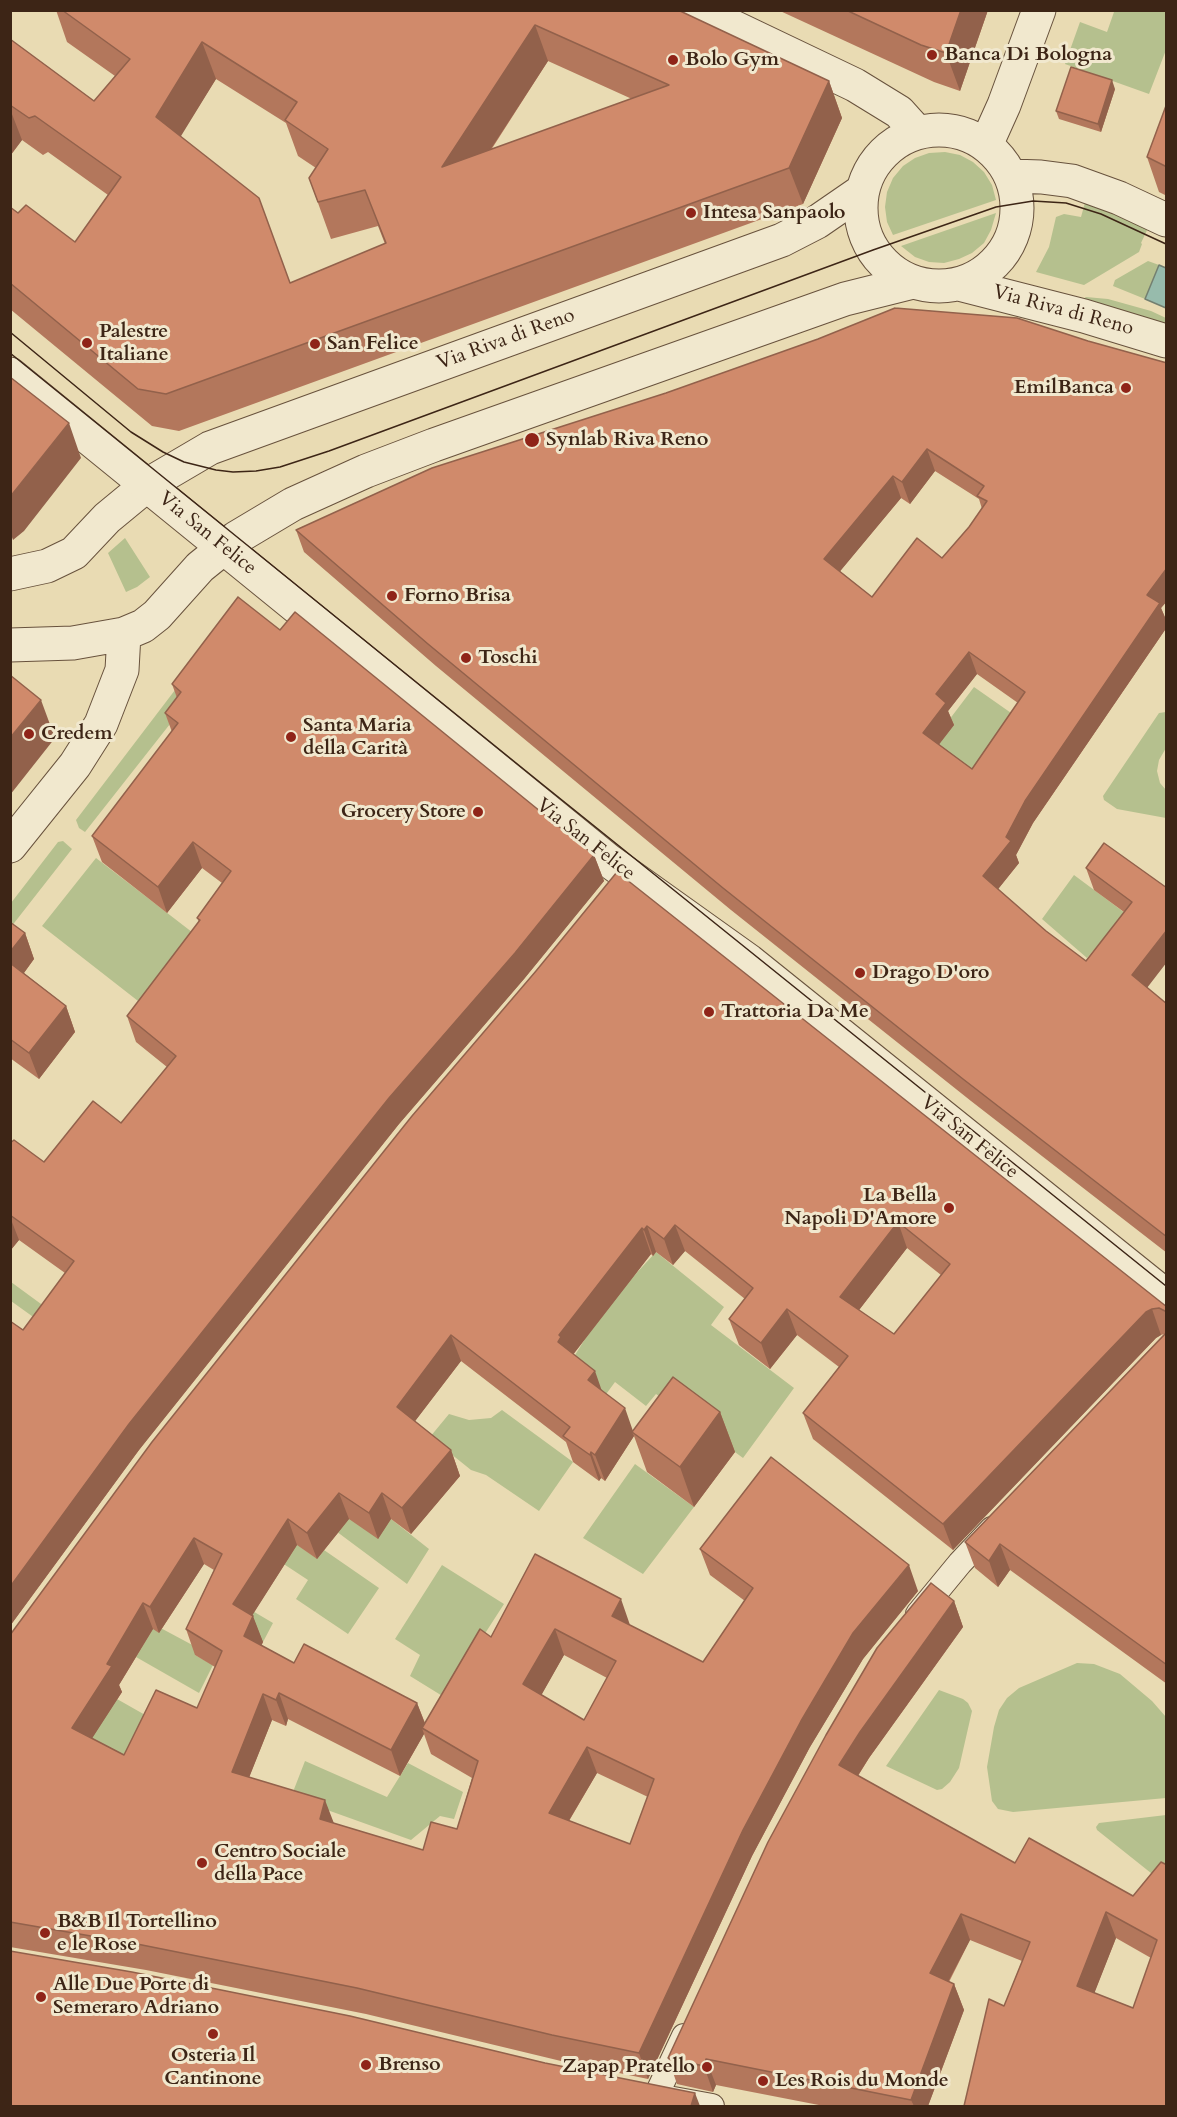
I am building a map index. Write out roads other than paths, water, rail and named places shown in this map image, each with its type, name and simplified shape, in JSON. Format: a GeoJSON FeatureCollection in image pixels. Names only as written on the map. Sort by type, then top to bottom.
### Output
{"type":"FeatureCollection","features":[{"type":"Feature","properties":{"kind":"street"},"geometry":{"type":"LineString","coordinates":[[698,10],[855,85],[899,112],[917,132]]}},
{"type":"Feature","properties":{"kind":"street"},"geometry":{"type":"LineString","coordinates":[[986,145],[1004,105],[1039,10]]}},
{"type":"Feature","properties":{"kind":"street"},"geometry":{"type":"LineString","coordinates":[[931,130],[960,132],[986,145],[1000,159],[1011,176],[1017,196],[1018,213],[1013,235],[1003,254],[988,269],[959,284],[936,286],[913,282],[897,274],[884,263],[868,241],[862,222],[862,191],[873,165],[892,145],[917,132],[931,130]]}},
{"type":"Feature","properties":{"kind":"street"},"geometry":{"type":"LineString","coordinates":[[1011,176],[1072,181],[1119,198],[1167,220]]}},
{"type":"Feature","properties":{"kind":"street","name":"Via Riva di Reno"},"geometry":{"type":"LineString","coordinates":[[10,574],[46,566],[74,553],[107,518],[147,485],[190,459],[224,443],[782,240],[817,222],[862,191]]}},
{"type":"Feature","properties":{"kind":"street"},"geometry":{"type":"LineString","coordinates":[[10,645],[73,643],[124,633],[143,626],[157,615],[200,567],[223,547],[293,504],[397,458],[845,299],[913,282]]}},
{"type":"Feature","properties":{"kind":"street","name":"Via Riva di Reno"},"geometry":{"type":"LineString","coordinates":[[959,284],[1084,316],[1167,341]]}},
{"type":"Feature","properties":{"kind":"street","name":"Via San Felice"},"geometry":{"type":"LineString","coordinates":[[10,374],[531,799],[621,882],[749,961],[1167,1296]]}},
{"type":"Feature","properties":{"kind":"street"},"geometry":{"type":"LineString","coordinates":[[10,846],[75,765],[101,724],[122,670],[124,633]]}},
{"type":"Feature","properties":{"kind":"street"},"geometry":{"type":"LineString","coordinates":[[903,1632],[960,1563],[1008,1514]]}},
{"type":"Feature","properties":{"kind":"street"},"geometry":{"type":"LineString","coordinates":[[692,2018],[646,2094],[712,2106]]}},
{"type":"Feature","properties":{"kind":"tram line"},"geometry":{"type":"LineString","coordinates":[[10,332],[131,432],[163,452],[184,462],[216,470],[256,471],[280,467],[329,451],[873,250],[996,207],[1033,201],[1066,203],[1101,214],[1166,244]]}},
{"type":"Feature","properties":{"kind":"tram line"},"geometry":{"type":"LineString","coordinates":[[10,353],[1166,1286]]}},
{"type":"Feature","properties":{"kind":"place","name":"Banca Di Bologna"},"geometry":{"type":"Point","coordinates":[932,55]}},
{"type":"Feature","properties":{"kind":"place","name":"Bolo Gym"},"geometry":{"type":"Point","coordinates":[673,60]}},
{"type":"Feature","properties":{"kind":"place","name":"Intesa Sanpaolo"},"geometry":{"type":"Point","coordinates":[691,213]}},
{"type":"Feature","properties":{"kind":"place","name":"Palestre Italiane"},"geometry":{"type":"Point","coordinates":[87,343]}},
{"type":"Feature","properties":{"kind":"place","name":"San Felice"},"geometry":{"type":"Point","coordinates":[315,344]}},
{"type":"Feature","properties":{"kind":"place","name":"EmilBanca"},"geometry":{"type":"Point","coordinates":[1126,388]}},
{"type":"Feature","properties":{"kind":"place","name":"Synlab Riva Reno"},"geometry":{"type":"Point","coordinates":[532,440]}},
{"type":"Feature","properties":{"kind":"place","name":"Forno Brisa"},"geometry":{"type":"Point","coordinates":[392,596]}},
{"type":"Feature","properties":{"kind":"place","name":"Toschi"},"geometry":{"type":"Point","coordinates":[466,658]}},
{"type":"Feature","properties":{"kind":"place","name":"Credem"},"geometry":{"type":"Point","coordinates":[29,734]}},
{"type":"Feature","properties":{"kind":"place","name":"Santa Maria della Carità"},"geometry":{"type":"Point","coordinates":[291,737]}},
{"type":"Feature","properties":{"kind":"place","name":"Grocery Store"},"geometry":{"type":"Point","coordinates":[478,812]}},
{"type":"Feature","properties":{"kind":"place","name":"Drago D'oro"},"geometry":{"type":"Point","coordinates":[860,973]}},
{"type":"Feature","properties":{"kind":"place","name":"Trattoria Da Me"},"geometry":{"type":"Point","coordinates":[709,1012]}},
{"type":"Feature","properties":{"kind":"place","name":"La Bella Napoli D'Amore"},"geometry":{"type":"Point","coordinates":[949,1208]}},
{"type":"Feature","properties":{"kind":"place","name":"Centro Sociale della Pace"},"geometry":{"type":"Point","coordinates":[202,1863]}},
{"type":"Feature","properties":{"kind":"place","name":"B&B Il Tortellino e le Rose"},"geometry":{"type":"Point","coordinates":[45,1933]}},
{"type":"Feature","properties":{"kind":"place","name":"Alle Due Porte di Semeraro Adriano"},"geometry":{"type":"Point","coordinates":[41,1997]}},
{"type":"Feature","properties":{"kind":"place","name":"Osteria Il Cantinone"},"geometry":{"type":"Point","coordinates":[213,2034]}},
{"type":"Feature","properties":{"kind":"place","name":"Brenso"},"geometry":{"type":"Point","coordinates":[366,2065]}},
{"type":"Feature","properties":{"kind":"place","name":"Zapap Pratello"},"geometry":{"type":"Point","coordinates":[707,2067]}},
{"type":"Feature","properties":{"kind":"place","name":"Les Rois du Monde"},"geometry":{"type":"Point","coordinates":[763,2081]}}]}
